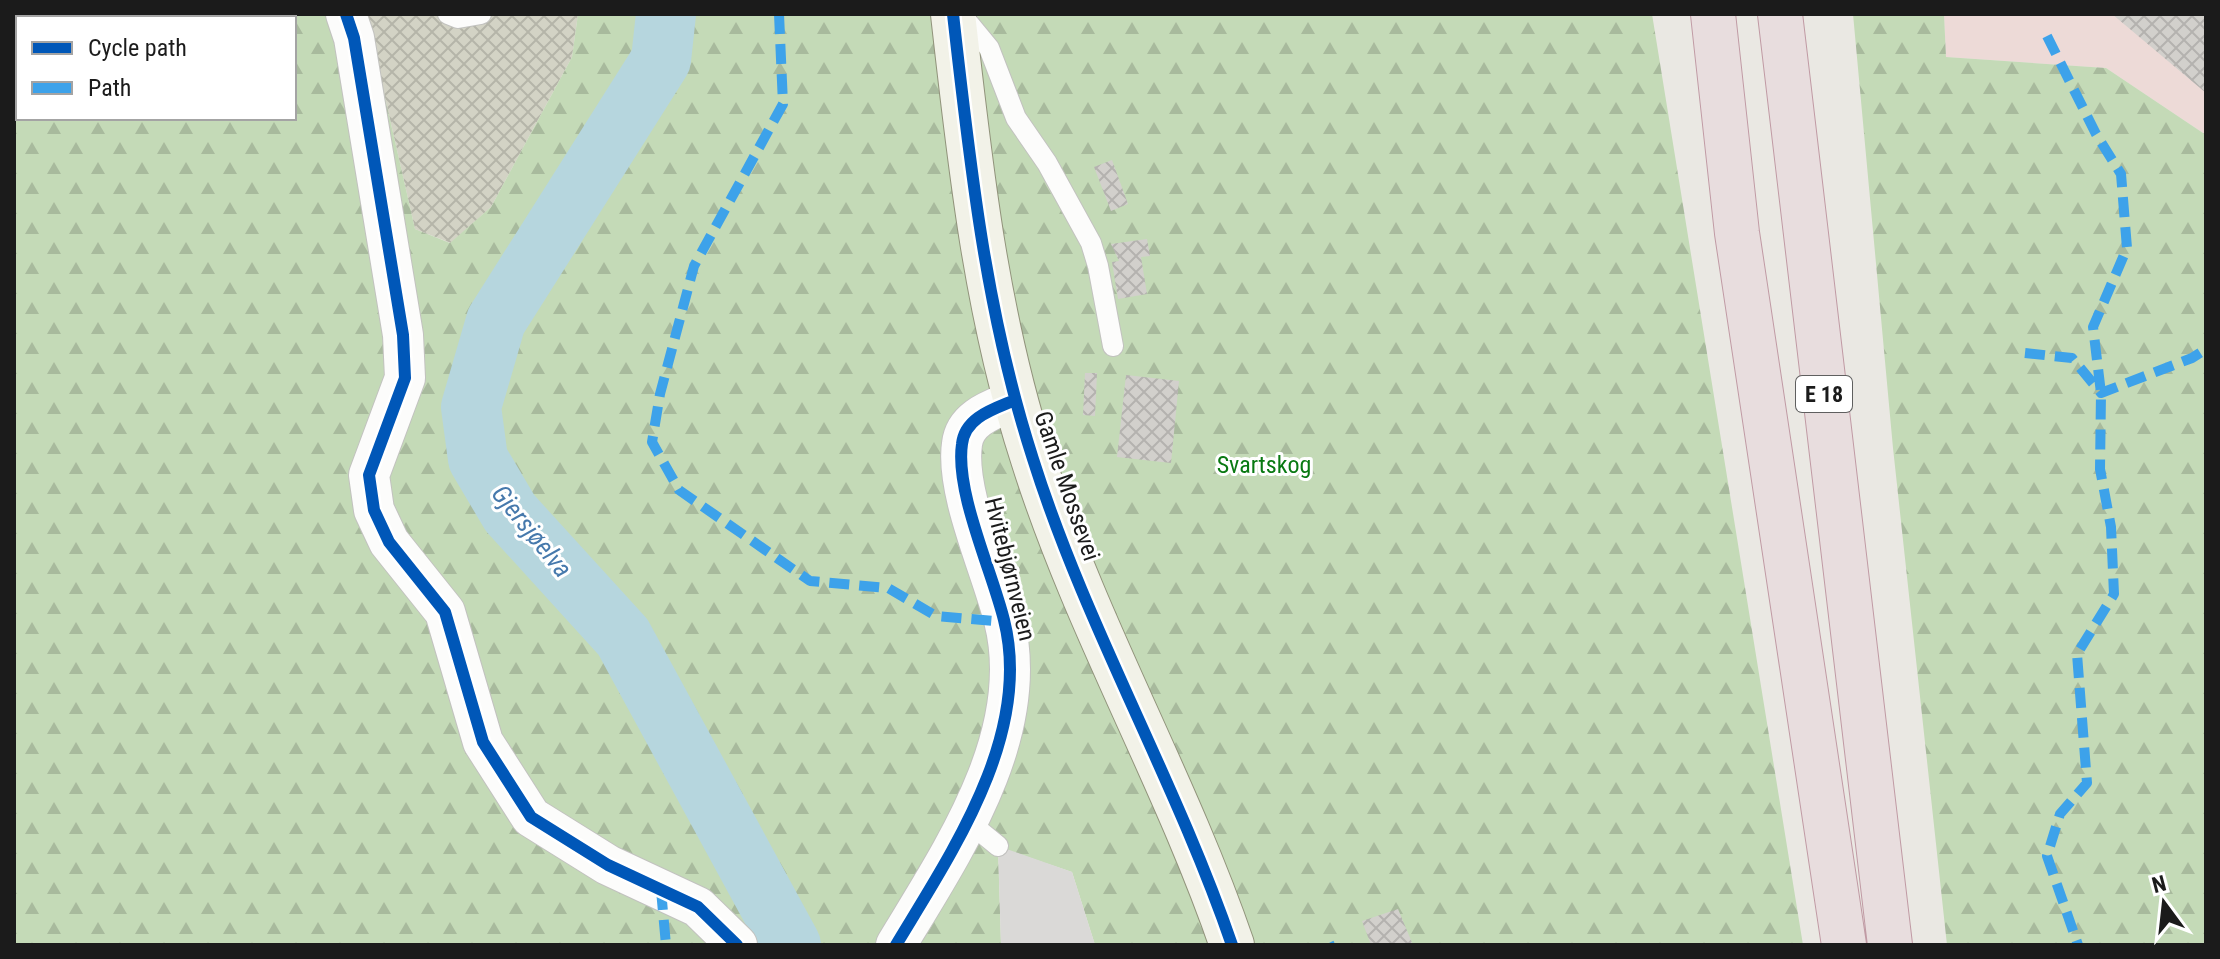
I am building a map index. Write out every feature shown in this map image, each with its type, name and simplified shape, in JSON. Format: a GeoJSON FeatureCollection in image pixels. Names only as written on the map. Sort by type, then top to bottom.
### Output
{"type":"FeatureCollection","features":[{"type":"Feature","properties":{"kind":"highway","name":"E 18"},"geometry":{"type":"LineString","coordinates":[[1713,14],[1739,249],[1844,945]]}},
{"type":"Feature","properties":{"kind":"highway","name":"E 18"},"geometry":{"type":"LineString","coordinates":[[1780,14],[1890,945]]}},
{"type":"Feature","properties":{"kind":"main road","name":"Gamle Mossevei"},"geometry":{"type":"LineString","coordinates":[[953,14],[985,264],[1015,400],[1077,581],[1232,945]]}},
{"type":"Feature","properties":{"kind":"street"},"geometry":{"type":"LineString","coordinates":[[346,14],[354,38],[403,335],[405,378],[369,475],[374,510],[389,542],[445,612],[483,742],[531,817],[608,865],[698,907],[737,945]]}},
{"type":"Feature","properties":{"kind":"street","name":"Hvitebjørnveien"},"geometry":{"type":"LineString","coordinates":[[896,945],[984,834],[1011,675],[1005,622],[976,529],[961,463],[962,441],[969,425],[984,413],[1015,400]]}},
{"type":"Feature","properties":{"kind":"lane"},"geometry":{"type":"LineString","coordinates":[[448,14],[458,18],[481,14]]}},
{"type":"Feature","properties":{"kind":"lane"},"geometry":{"type":"LineString","coordinates":[[961,14],[989,48],[1016,118],[1047,163],[1091,243],[1113,346]]}},
{"type":"Feature","properties":{"kind":"shaded area"},"geometry":{"type":"Polygon","coordinates":[[[361,14],[578,14],[572,57],[491,207],[451,243],[415,229],[373,45],[361,14]]]}},
{"type":"Feature","properties":{"kind":"shaded area"},"geometry":{"type":"Polygon","coordinates":[[[1944,14],[2206,14],[2206,135],[2106,68],[1946,57],[1944,14]]]}},
{"type":"Feature","properties":{"kind":"shaded area"},"geometry":{"type":"Polygon","coordinates":[[[998,846],[1072,872],[1095,945],[1001,945],[998,846]]]}},
{"type":"Feature","properties":{"kind":"green space","name":"Svartskog"},"geometry":{"type":"Polygon","coordinates":[[[14,14],[361,14],[373,45],[415,229],[450,243],[491,207],[572,57],[578,14],[1652,14],[1803,945],[1095,945],[1072,872],[998,847],[1001,945],[14,945],[14,14]]]}},
{"type":"Feature","properties":{"kind":"green space"},"geometry":{"type":"Polygon","coordinates":[[[1853,14],[1944,14],[1946,57],[2106,68],[2206,135],[2206,945],[1947,945],[1893,448],[1853,14]]]}},
{"type":"Feature","properties":{"kind":"building"},"geometry":{"type":"Polygon","coordinates":[[[2112,14],[2206,14],[2206,93],[2112,14]]]}},
{"type":"Feature","properties":{"kind":"building"},"geometry":{"type":"Polygon","coordinates":[[[1112,160],[1128,204],[1111,211],[1094,167],[1112,160]]]}},
{"type":"Feature","properties":{"kind":"building"},"geometry":{"type":"Polygon","coordinates":[[[1147,239],[1150,256],[1141,257],[1147,294],[1118,299],[1112,262],[1119,261],[1111,244],[1147,239]]]}},
{"type":"Feature","properties":{"kind":"building"},"geometry":{"type":"Polygon","coordinates":[[[1085,373],[1097,373],[1095,416],[1083,415],[1085,373]]]}},
{"type":"Feature","properties":{"kind":"building"},"geometry":{"type":"Polygon","coordinates":[[[1126,375],[1179,381],[1171,463],[1117,457],[1126,375]]]}},
{"type":"Feature","properties":{"kind":"building"},"geometry":{"type":"Polygon","coordinates":[[[1398,909],[1413,945],[1371,945],[1362,921],[1398,909]]]}},
{"type":"Feature","properties":{"kind":"waterway","name":"Gjersjøelva"},"geometry":{"type":"LineString","coordinates":[[666,14],[661,60],[496,321],[471,407],[478,459],[510,513],[623,637],[791,945]]}},
{"type":"Feature","properties":{"kind":"marked path"},"geometry":{"type":"LineString","coordinates":[[779,14],[783,104],[694,266],[660,394],[652,442],[679,490],[810,581],[888,588],[936,616],[1005,622]]}},
{"type":"Feature","properties":{"kind":"marked path"},"geometry":{"type":"LineString","coordinates":[[2047,36],[2096,134],[2121,174],[2127,248],[2093,327],[2101,393],[2100,469],[2111,527],[2114,594],[2077,654],[2087,783],[2060,814],[2047,856],[2078,945]]}},
{"type":"Feature","properties":{"kind":"marked path"},"geometry":{"type":"LineString","coordinates":[[2025,353],[2072,358],[2101,393],[2192,358],[2206,349]]}},
{"type":"Feature","properties":{"kind":"marked path"},"geometry":{"type":"LineString","coordinates":[[661,890],[666,945]]}},
{"type":"Feature","properties":{"kind":"cycle path"},"geometry":{"type":"LineString","coordinates":[[346,14],[354,38],[403,335],[405,378],[369,475],[374,510],[389,542],[445,612],[483,742],[531,817],[608,865],[698,907],[737,945]]}},
{"type":"Feature","properties":{"kind":"cycle path"},"geometry":{"type":"LineString","coordinates":[[953,14],[982,239],[1003,350],[1033,459],[1078,582],[1184,823],[1232,945]]}},
{"type":"Feature","properties":{"kind":"cycle path"},"geometry":{"type":"LineString","coordinates":[[896,945],[941,871],[982,790],[1007,706],[1010,663],[1004,620],[969,508],[961,463],[962,444],[969,427],[982,415],[1015,400]]}}]}
